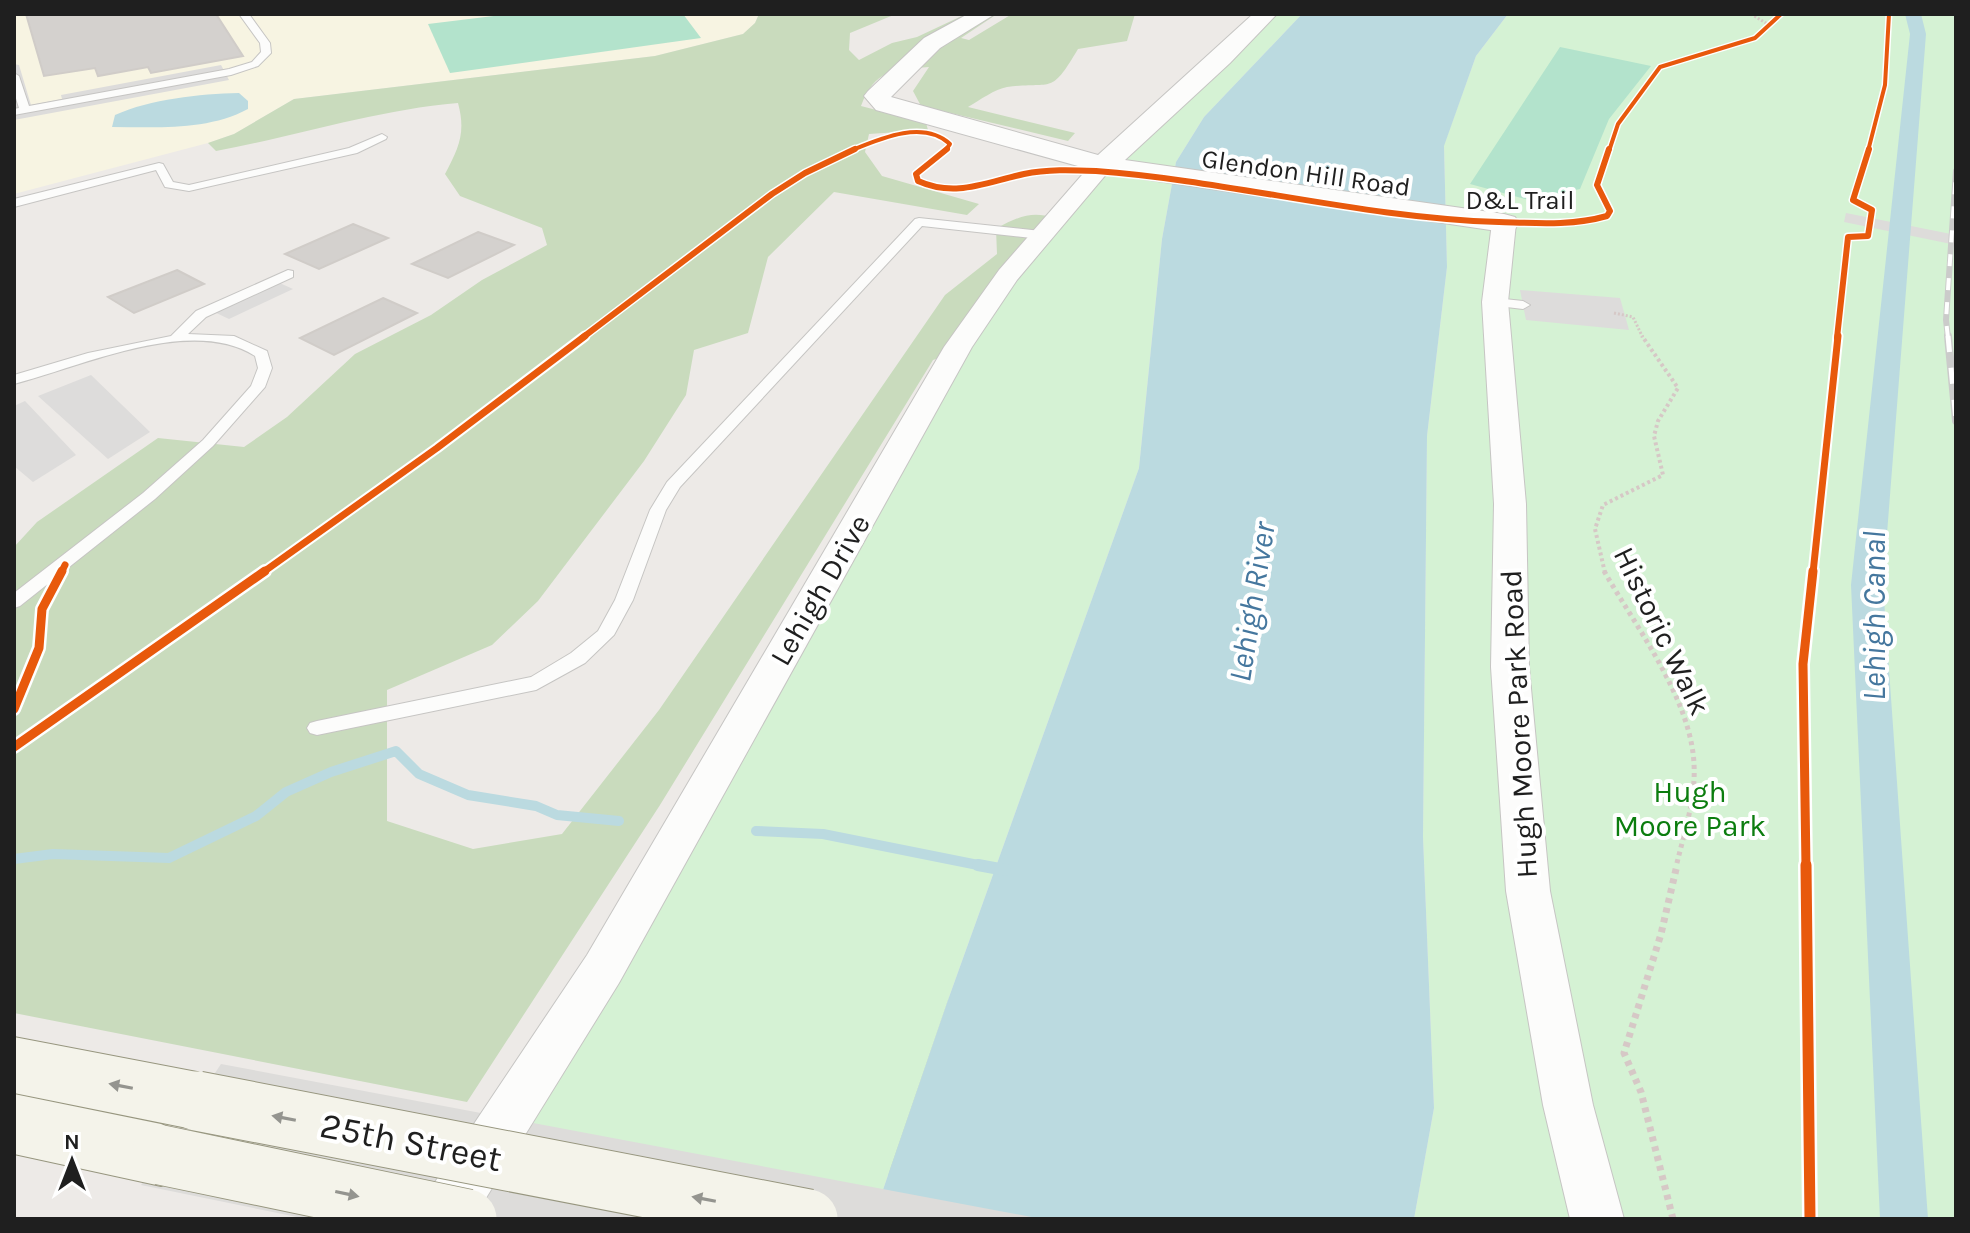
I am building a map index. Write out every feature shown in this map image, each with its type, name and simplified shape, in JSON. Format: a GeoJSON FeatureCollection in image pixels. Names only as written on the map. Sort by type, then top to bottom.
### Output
{"type":"FeatureCollection","features":[{"type":"Feature","properties":{"kind":"main road","name":"25th Street"},"geometry":{"type":"LineString","coordinates":[[14,1065],[808,1219]]}},
{"type":"Feature","properties":{"kind":"main road","name":"25th Street"},"geometry":{"type":"LineString","coordinates":[[14,1124],[467,1219]]}},
{"type":"Feature","properties":{"kind":"street","name":"Glendon Hill Road"},"geometry":{"type":"LineString","coordinates":[[984,14],[932,43],[877,96],[878,99],[885,105],[1118,167],[1487,220]]}},
{"type":"Feature","properties":{"kind":"street","name":"Lehigh Drive"},"geometry":{"type":"LineString","coordinates":[[442,1219],[603,969],[958,347],[1008,275],[1041,235],[1118,167],[1266,14]]}},
{"type":"Feature","properties":{"kind":"street","name":"Hugh Moore Park Road"},"geometry":{"type":"LineString","coordinates":[[1487,220],[1509,303],[1510,667],[1528,891],[1568,1105],[1597,1219]]}},
{"type":"Feature","properties":{"kind":"lane"},"geometry":{"type":"LineString","coordinates":[[14,76],[19,111],[231,72],[255,64],[266,53],[265,43],[244,14]]}},
{"type":"Feature","properties":{"kind":"lane"},"geometry":{"type":"LineString","coordinates":[[14,203],[159,166],[169,185],[189,188],[353,151],[382,137]]}},
{"type":"Feature","properties":{"kind":"lane"},"geometry":{"type":"LineString","coordinates":[[317,728],[536,683],[578,658],[605,635],[612,623],[624,600],[658,510],[673,485],[919,222],[1041,235]]}},
{"type":"Feature","properties":{"kind":"lane"},"geometry":{"type":"LineString","coordinates":[[175,339],[201,314],[288,274]]}},
{"type":"Feature","properties":{"kind":"lane"},"geometry":{"type":"LineString","coordinates":[[14,380],[175,339],[235,340],[262,354],[265,368],[258,387],[208,443],[149,496],[14,602]]}},
{"type":"Feature","properties":{"kind":"path"},"geometry":{"type":"LineString","coordinates":[[1751,14],[1769,25]]}},
{"type":"Feature","properties":{"kind":"shaded area"},"geometry":{"type":"Polygon","coordinates":[[[14,14],[759,14],[755,23],[743,34],[655,56],[294,99],[234,134],[208,143],[14,194],[14,14]]]}},
{"type":"Feature","properties":{"kind":"shaded area"},"geometry":{"type":"Polygon","coordinates":[[[14,64],[19,65],[31,105],[62,99],[61,95],[221,65],[229,80],[14,120],[14,64]]]}},
{"type":"Feature","properties":{"kind":"shaded area"},"geometry":{"type":"Polygon","coordinates":[[[273,280],[293,289],[229,319],[210,310],[273,280]]]}},
{"type":"Feature","properties":{"kind":"shaded area"},"geometry":{"type":"Polygon","coordinates":[[[1520,290],[1620,298],[1629,330],[1526,320],[1520,290]]]}},
{"type":"Feature","properties":{"kind":"shaded area"},"geometry":{"type":"Polygon","coordinates":[[[91,375],[150,432],[108,459],[38,396],[91,375]]]}},
{"type":"Feature","properties":{"kind":"shaded area"},"geometry":{"type":"Polygon","coordinates":[[[25,401],[76,455],[33,482],[14,466],[14,406],[25,401]]]}},
{"type":"Feature","properties":{"kind":"green space"},"geometry":{"type":"Polygon","coordinates":[[[511,14],[683,14],[701,38],[450,73],[428,24],[511,14]]]}},
{"type":"Feature","properties":{"kind":"green space"},"geometry":{"type":"Polygon","coordinates":[[[759,14],[896,14],[850,33],[849,50],[859,60],[892,43],[917,37],[966,14],[997,14],[961,38],[969,40],[1012,14],[1135,14],[1127,41],[1078,49],[1056,80],[1043,85],[1002,88],[968,107],[1075,133],[1068,141],[921,106],[913,91],[929,67],[895,71],[872,85],[861,106],[926,123],[928,130],[869,134],[865,152],[882,176],[979,204],[967,215],[834,192],[768,257],[748,333],[694,350],[686,395],[644,461],[538,601],[492,645],[387,690],[387,821],[473,849],[562,834],[659,710],[945,295],[997,254],[996,229],[1019,218],[1036,215],[1078,223],[948,1000],[888,1177],[970,347],[933,360],[660,805],[467,1102],[14,1013],[14,547],[37,522],[158,438],[244,447],[287,417],[355,354],[431,315],[482,280],[547,245],[542,228],[460,196],[445,174],[460,140],[458,103],[367,117],[216,151],[208,143],[234,134],[294,99],[655,56],[743,34],[755,23],[759,14]]]}},
{"type":"Feature","properties":{"kind":"green space"},"geometry":{"type":"Polygon","coordinates":[[[1266,14],[1302,14],[1204,117],[1176,162],[1162,239],[1139,468],[948,1000],[873,1219],[442,1219],[896,456],[1063,208],[1266,14]]]}},
{"type":"Feature","properties":{"kind":"green space","name":"Hugh Moore Park"},"geometry":{"type":"Polygon","coordinates":[[[1508,14],[1956,14],[1956,1219],[1414,1219],[1434,1108],[1423,837],[1427,436],[1447,267],[1444,145],[1476,56],[1508,14]]]}},
{"type":"Feature","properties":{"kind":"green space"},"geometry":{"type":"Polygon","coordinates":[[[1560,47],[1651,66],[1609,119],[1580,189],[1529,200],[1470,184],[1560,47]]]}},
{"type":"Feature","properties":{"kind":"water","name":"Lehigh River"},"geometry":{"type":"Polygon","coordinates":[[[1302,14],[1508,14],[1476,56],[1444,146],[1447,267],[1427,436],[1423,837],[1434,1108],[1414,1219],[873,1219],[948,1000],[1139,468],[1162,239],[1176,162],[1204,117],[1302,14]]]}},
{"type":"Feature","properties":{"kind":"water"},"geometry":{"type":"Polygon","coordinates":[[[239,93],[248,101],[248,109],[216,121],[182,126],[112,127],[115,115],[144,105],[192,96],[239,93]]]}},
{"type":"Feature","properties":{"kind":"pier"},"geometry":{"type":"Polygon","coordinates":[[[1846,213],[1956,235],[1956,245],[1844,222],[1846,213]]]}},
{"type":"Feature","properties":{"kind":"pier"},"geometry":{"type":"Polygon","coordinates":[[[221,1064],[1042,1219],[307,1219],[141,1185],[221,1064]]]}},
{"type":"Feature","properties":{"kind":"building"},"geometry":{"type":"Polygon","coordinates":[[[26,14],[216,14],[243,56],[151,73],[148,67],[98,76],[95,68],[44,76],[26,14]]]}},
{"type":"Feature","properties":{"kind":"building"},"geometry":{"type":"Polygon","coordinates":[[[353,224],[388,238],[319,269],[285,254],[353,224]]]}},
{"type":"Feature","properties":{"kind":"building"},"geometry":{"type":"Polygon","coordinates":[[[478,232],[514,245],[448,278],[412,264],[478,232]]]}},
{"type":"Feature","properties":{"kind":"building"},"geometry":{"type":"Polygon","coordinates":[[[177,270],[204,284],[134,313],[108,297],[177,270]]]}},
{"type":"Feature","properties":{"kind":"building"},"geometry":{"type":"Polygon","coordinates":[[[383,298],[417,313],[334,355],[300,338],[383,298]]]}},
{"type":"Feature","properties":{"kind":"waterway","name":"Lehigh Canal"},"geometry":{"type":"LineString","coordinates":[[1904,1219],[1867,585],[1918,34],[1913,14]]}},
{"type":"Feature","properties":{"kind":"waterway"},"geometry":{"type":"LineString","coordinates":[[14,859],[53,854],[169,858],[256,816],[286,792],[331,772],[396,751],[419,774],[468,795],[536,806],[557,815],[619,821]]}},
{"type":"Feature","properties":{"kind":"waterway"},"geometry":{"type":"LineString","coordinates":[[756,831],[823,834],[978,865]]}},
{"type":"Feature","properties":{"kind":"waterway"},"geometry":{"type":"LineString","coordinates":[[978,865],[1005,870]]}},
{"type":"Feature","properties":{"kind":"waterway"},"geometry":{"type":"LineString","coordinates":[[978,865],[988,867]]}},
{"type":"Feature","properties":{"kind":"railway"},"geometry":{"type":"LineString","coordinates":[[1948,338],[1946,320],[1956,171]]}},
{"type":"Feature","properties":{"kind":"railway"},"geometry":{"type":"LineString","coordinates":[[1948,336],[1956,421]]}},
{"type":"Feature","properties":{"kind":"cycle path","name":"D&L Trail"},"geometry":{"type":"LineString","coordinates":[[14,747],[437,448],[772,194],[848,151],[908,133],[941,135],[950,144],[947,149],[916,174],[918,181],[947,190],[962,190],[1035,172],[1080,170],[1175,180],[1423,217],[1523,223],[1587,221],[1607,216],[1610,211],[1597,185],[1618,124],[1660,67],[1755,38],[1781,14]]}},
{"type":"Feature","properties":{"kind":"cycle path"},"geometry":{"type":"LineString","coordinates":[[1810,1219],[1803,664],[1848,237],[1868,236],[1872,210],[1853,200],[1885,85],[1889,14]]}},
{"type":"Feature","properties":{"kind":"cycle path"},"geometry":{"type":"LineString","coordinates":[[14,709],[39,648],[42,609],[65,565]]}}]}
